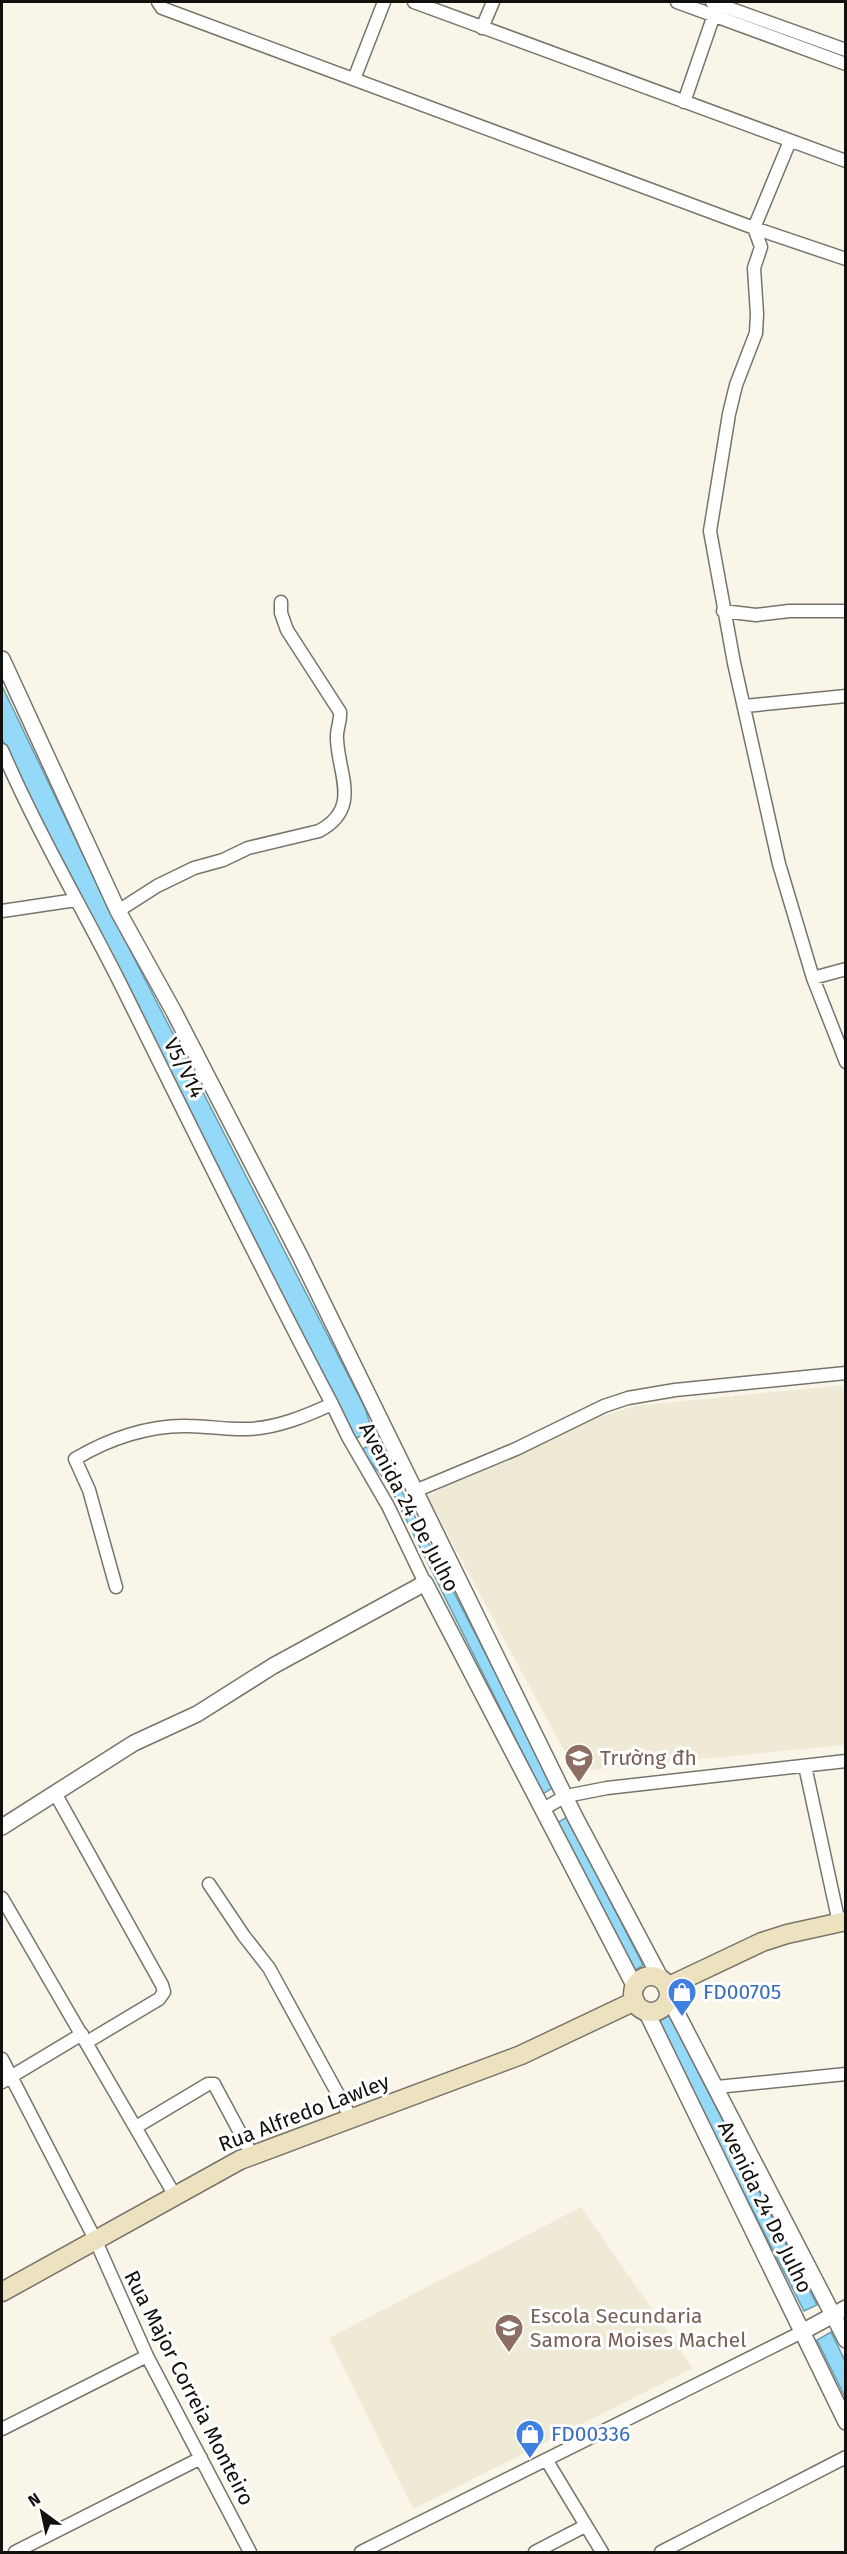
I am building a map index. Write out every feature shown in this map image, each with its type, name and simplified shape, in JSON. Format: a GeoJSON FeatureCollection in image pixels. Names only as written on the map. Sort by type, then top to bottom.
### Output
{"type":"FeatureCollection","features":[{"type":"Feature","properties":{"kind":"main road"},"geometry":{"type":"LineString","coordinates":[[665,1987],[762,1942],[842,1922]]}},
{"type":"Feature","properties":{"kind":"main road"},"geometry":{"type":"LineString","coordinates":[[646,1977],[665,1987],[660,2009],[639,2000],[646,1977]]}},
{"type":"Feature","properties":{"kind":"main road","name":"Rua Alfredo Lawley"},"geometry":{"type":"LineString","coordinates":[[2,2292],[174,2194],[252,2155],[521,2055],[639,2000]]}},
{"type":"Feature","properties":{"kind":"street"},"geometry":{"type":"LineString","coordinates":[[158,2],[162,8],[754,228],[846,259]]}},
{"type":"Feature","properties":{"kind":"street"},"geometry":{"type":"LineString","coordinates":[[354,79],[384,2]]}},
{"type":"Feature","properties":{"kind":"street"},"geometry":{"type":"LineString","coordinates":[[414,2],[846,161]]}},
{"type":"Feature","properties":{"kind":"street"},"geometry":{"type":"LineString","coordinates":[[482,28],[493,2]]}},
{"type":"Feature","properties":{"kind":"street"},"geometry":{"type":"LineString","coordinates":[[677,2],[715,7],[806,42],[846,64]]}},
{"type":"Feature","properties":{"kind":"street"},"geometry":{"type":"LineString","coordinates":[[684,102],[715,7]]}},
{"type":"Feature","properties":{"kind":"street"},"geometry":{"type":"LineString","coordinates":[[806,42],[846,50]]}},
{"type":"Feature","properties":{"kind":"street"},"geometry":{"type":"LineString","coordinates":[[790,141],[754,228],[761,247],[754,268],[756,333],[736,385],[729,414],[710,531],[723,611],[779,864],[813,978],[846,1062]]}},
{"type":"Feature","properties":{"kind":"street"},"geometry":{"type":"LineString","coordinates":[[118,911],[157,886],[194,868],[223,860],[248,848],[319,831],[328,826],[336,816],[345,793],[345,779],[337,736],[340,712],[287,630],[281,613],[281,602]]}},
{"type":"Feature","properties":{"kind":"street"},"geometry":{"type":"LineString","coordinates":[[723,611],[756,615],[789,611],[846,611]]}},
{"type":"Feature","properties":{"kind":"street"},"geometry":{"type":"LineString","coordinates":[[2,659],[118,911],[174,1012],[300,1256],[566,1796],[717,2087],[839,2312],[846,2340]]}},
{"type":"Feature","properties":{"kind":"street"},"geometry":{"type":"LineString","coordinates":[[745,706],[846,696]]}},
{"type":"Feature","properties":{"kind":"street","name":"V5/V14"},"geometry":{"type":"LineString","coordinates":[[2,750],[20,791],[280,1306],[332,1404]]}},
{"type":"Feature","properties":{"kind":"street"},"geometry":{"type":"LineString","coordinates":[[2,911],[76,900]]}},
{"type":"Feature","properties":{"kind":"street"},"geometry":{"type":"LineString","coordinates":[[813,978],[846,969]]}},
{"type":"Feature","properties":{"kind":"street"},"geometry":{"type":"LineString","coordinates":[[415,1491],[516,1449],[604,1406],[628,1398],[675,1390],[846,1373]]}},
{"type":"Feature","properties":{"kind":"street"},"geometry":{"type":"LineString","coordinates":[[116,1587],[89,1490],[75,1459],[98,1445],[170,1426],[248,1429],[266,1427],[283,1424],[332,1404]]}},
{"type":"Feature","properties":{"kind":"street","name":"Avenida 24 De Julho"},"geometry":{"type":"LineString","coordinates":[[332,1404],[348,1437],[388,1506],[543,1809],[846,2422]]}},
{"type":"Feature","properties":{"kind":"street"},"geometry":{"type":"LineString","coordinates":[[2,1827],[134,1743],[197,1714],[273,1666],[360,1616],[426,1583]]}},
{"type":"Feature","properties":{"kind":"street"},"geometry":{"type":"LineString","coordinates":[[543,1809],[566,1796],[629,1785],[846,1761]]}},
{"type":"Feature","properties":{"kind":"street"},"geometry":{"type":"LineString","coordinates":[[805,1766],[842,1922]]}},
{"type":"Feature","properties":{"kind":"street"},"geometry":{"type":"LineString","coordinates":[[6,2079],[159,1999],[164,1992],[55,1793]]}},
{"type":"Feature","properties":{"kind":"street"},"geometry":{"type":"LineString","coordinates":[[209,1884],[269,1968],[351,2118]]}},
{"type":"Feature","properties":{"kind":"street"},"geometry":{"type":"LineString","coordinates":[[2,1898],[174,2194]]}},
{"type":"Feature","properties":{"kind":"street","name":"Rua Major Correia Monteiro"},"geometry":{"type":"LineString","coordinates":[[2,2059],[6,2079],[95,2239],[147,2356],[250,2553]]}},
{"type":"Feature","properties":{"kind":"street"},"geometry":{"type":"LineString","coordinates":[[717,2087],[846,2074]]}},
{"type":"Feature","properties":{"kind":"street"},"geometry":{"type":"LineString","coordinates":[[136,2127],[208,2084],[214,2084],[252,2155]]}},
{"type":"Feature","properties":{"kind":"street"},"geometry":{"type":"LineString","coordinates":[[361,2553],[839,2312]]}},
{"type":"Feature","properties":{"kind":"street"},"geometry":{"type":"LineString","coordinates":[[2,2429],[147,2356]]}},
{"type":"Feature","properties":{"kind":"street"},"geometry":{"type":"LineString","coordinates":[[661,2553],[846,2457]]}},
{"type":"Feature","properties":{"kind":"street"},"geometry":{"type":"LineString","coordinates":[[15,2553],[201,2458]]}},
{"type":"Feature","properties":{"kind":"street"},"geometry":{"type":"LineString","coordinates":[[547,2461],[602,2553]]}},
{"type":"Feature","properties":{"kind":"street"},"geometry":{"type":"LineString","coordinates":[[535,2553],[585,2526]]}},
{"type":"Feature","properties":{"kind":"shaded area"},"geometry":{"type":"Polygon","coordinates":[[[845,1385],[845,1745],[579,1771],[561,1745],[427,1496],[570,1426],[635,1406],[845,1385]]]}},
{"type":"Feature","properties":{"kind":"shaded area","name":"Escola Secundaria Samora Moises Machel"},"geometry":{"type":"Polygon","coordinates":[[[581,2207],[693,2368],[413,2509],[329,2338],[581,2207]]]}},
{"type":"Feature","properties":{"kind":"water"},"geometry":{"type":"Polygon","coordinates":[[[2,686],[111,913],[365,1408],[372,1430],[355,1439],[24,788],[2,739],[2,686]]]}},
{"type":"Feature","properties":{"kind":"water"},"geometry":{"type":"Polygon","coordinates":[[[376,1441],[554,1787],[543,1794],[389,1485],[361,1450],[376,1441]]]}},
{"type":"Feature","properties":{"kind":"water"},"geometry":{"type":"Polygon","coordinates":[[[567,1817],[643,1965],[634,1971],[555,1824],[567,1817]]]}},
{"type":"Feature","properties":{"kind":"water"},"geometry":{"type":"Polygon","coordinates":[[[669,2015],[817,2305],[804,2311],[657,2022],[669,2015]]]}},
{"type":"Feature","properties":{"kind":"water"},"geometry":{"type":"Polygon","coordinates":[[[831,2332],[845,2361],[845,2397],[817,2340],[831,2332]]]}},
{"type":"Feature","properties":{"kind":"waterway"},"geometry":{"type":"LineString","coordinates":[[363,1433],[371,1448]]}},
{"type":"Feature","properties":{"kind":"place","name":"Trường đh"},"geometry":{"type":"Point","coordinates":[579,1784]}},
{"type":"Feature","properties":{"kind":"place","name":"FD00705"},"geometry":{"type":"Point","coordinates":[682,2018]}},
{"type":"Feature","properties":{"kind":"place","name":"Escola Secundaria Samora Moises Machel"},"geometry":{"type":"Point","coordinates":[509,2354]}},
{"type":"Feature","properties":{"kind":"place","name":"FD00336"},"geometry":{"type":"Point","coordinates":[530,2460]}}]}
